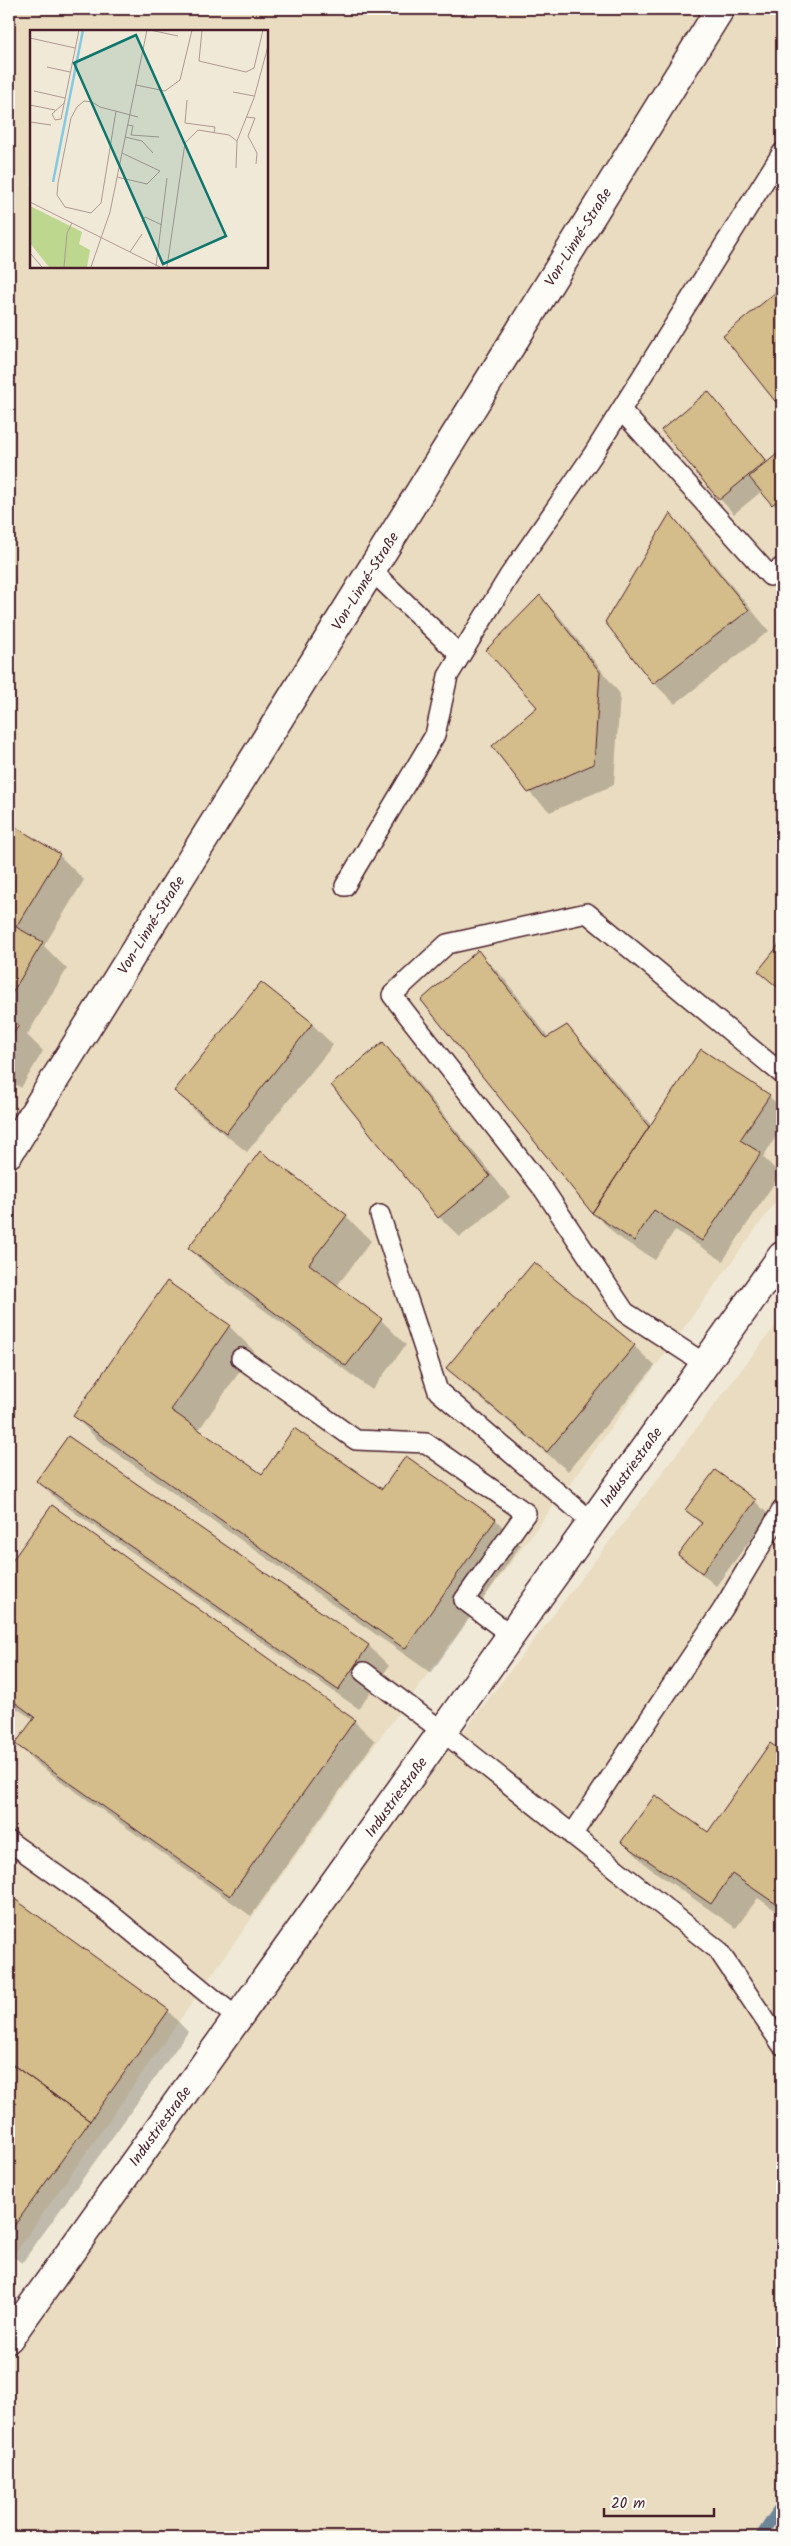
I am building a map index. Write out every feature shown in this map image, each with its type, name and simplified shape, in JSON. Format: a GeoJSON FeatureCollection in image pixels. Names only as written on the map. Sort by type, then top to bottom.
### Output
{"type":"FeatureCollection","features":[{"type":"Feature","properties":{"kind":"street","name":"Von-Linné-Straße"},"geometry":{"type":"LineString","coordinates":[[9,1153],[720,9]]}},
{"type":"Feature","properties":{"kind":"street","name":"Industriestraße"},"geometry":{"type":"LineString","coordinates":[[9,2338],[782,1256]]}},
{"type":"Feature","properties":{"kind":"lane"},"geometry":{"type":"LineString","coordinates":[[345,886],[435,735],[448,676],[460,655],[509,576],[592,456],[782,153]]}},
{"type":"Feature","properties":{"kind":"lane"},"geometry":{"type":"LineString","coordinates":[[621,410],[770,576],[782,567]]}},
{"type":"Feature","properties":{"kind":"lane"},"geometry":{"type":"LineString","coordinates":[[371,570],[460,655]]}},
{"type":"Feature","properties":{"kind":"lane"},"geometry":{"type":"LineString","coordinates":[[705,1364],[626,1312],[544,1190],[392,995],[448,944],[587,913],[782,1074]]}},
{"type":"Feature","properties":{"kind":"lane"},"geometry":{"type":"LineString","coordinates":[[380,1215],[438,1391],[592,1522]]}},
{"type":"Feature","properties":{"kind":"lane"},"geometry":{"type":"LineString","coordinates":[[241,1358],[356,1440],[426,1442],[526,1513],[464,1600],[511,1635]]}},
{"type":"Feature","properties":{"kind":"lane"},"geometry":{"type":"LineString","coordinates":[[572,1834],[723,1609],[782,1510]]}},
{"type":"Feature","properties":{"kind":"lane"},"geometry":{"type":"LineString","coordinates":[[364,1672],[442,1731],[718,1950],[782,2046]]}},
{"type":"Feature","properties":{"kind":"lane"},"geometry":{"type":"LineString","coordinates":[[9,1841],[108,1912],[237,2018]]}},
{"type":"Feature","properties":{"kind":"shaded area"},"geometry":{"type":"Polygon","coordinates":[[[9,9],[782,9],[782,1193],[575,1477],[365,1758],[9,2262],[9,9]]]}},
{"type":"Feature","properties":{"kind":"shaded area"},"geometry":{"type":"Polygon","coordinates":[[[782,1317],[782,2537],[9,2537],[9,2323],[782,1317]]]}},
{"type":"Feature","properties":{"kind":"building"},"geometry":{"type":"Polygon","coordinates":[[[782,287],[782,395],[775,401],[723,336],[782,287]]]}},
{"type":"Feature","properties":{"kind":"building"},"geometry":{"type":"Polygon","coordinates":[[[708,391],[766,461],[719,500],[661,430],[708,391]]]}},
{"type":"Feature","properties":{"kind":"building"},"geometry":{"type":"Polygon","coordinates":[[[782,395],[782,409],[775,401],[782,395]]]}},
{"type":"Feature","properties":{"kind":"building"},"geometry":{"type":"Polygon","coordinates":[[[782,450],[782,496],[772,505],[749,477],[782,450]]]}},
{"type":"Feature","properties":{"kind":"building"},"geometry":{"type":"Polygon","coordinates":[[[670,513],[749,610],[653,684],[605,622],[670,513]]]}},
{"type":"Feature","properties":{"kind":"building"},"geometry":{"type":"Polygon","coordinates":[[[540,595],[600,672],[594,764],[528,793],[492,746],[537,707],[486,650],[540,595]]]}},
{"type":"Feature","properties":{"kind":"building"},"geometry":{"type":"Polygon","coordinates":[[[782,747],[782,773],[775,749],[782,747]]]}},
{"type":"Feature","properties":{"kind":"building"},"geometry":{"type":"Polygon","coordinates":[[[9,823],[60,854],[16,927],[43,942],[9,998],[9,823]]]}},
{"type":"Feature","properties":{"kind":"building"},"geometry":{"type":"Polygon","coordinates":[[[782,941],[782,991],[758,971],[782,941]]]}},
{"type":"Feature","properties":{"kind":"building"},"geometry":{"type":"Polygon","coordinates":[[[478,950],[546,1038],[567,1025],[649,1127],[592,1213],[421,1000],[478,950]]]}},
{"type":"Feature","properties":{"kind":"building"},"geometry":{"type":"Polygon","coordinates":[[[261,982],[313,1023],[226,1133],[174,1091],[261,982]]]}},
{"type":"Feature","properties":{"kind":"building"},"geometry":{"type":"Polygon","coordinates":[[[9,1019],[19,1025],[9,1041],[9,1019]]]}},
{"type":"Feature","properties":{"kind":"building"},"geometry":{"type":"Polygon","coordinates":[[[383,1042],[490,1176],[438,1218],[331,1085],[383,1042]]]}},
{"type":"Feature","properties":{"kind":"building"},"geometry":{"type":"Polygon","coordinates":[[[701,1049],[770,1095],[740,1140],[761,1153],[702,1241],[654,1210],[634,1241],[592,1213],[701,1049]]]}},
{"type":"Feature","properties":{"kind":"building"},"geometry":{"type":"Polygon","coordinates":[[[260,1151],[347,1215],[309,1264],[382,1319],[346,1366],[188,1248],[260,1151]]]}},
{"type":"Feature","properties":{"kind":"building"},"geometry":{"type":"Polygon","coordinates":[[[534,1262],[635,1345],[547,1452],[446,1368],[534,1262]]]}},
{"type":"Feature","properties":{"kind":"building"},"geometry":{"type":"Polygon","coordinates":[[[167,1281],[230,1325],[171,1410],[262,1474],[294,1428],[382,1489],[406,1456],[496,1519],[405,1649],[73,1416],[167,1281]]]}},
{"type":"Feature","properties":{"kind":"building"},"geometry":{"type":"Polygon","coordinates":[[[68,1436],[369,1645],[338,1690],[36,1481],[68,1436]]]}},
{"type":"Feature","properties":{"kind":"building"},"geometry":{"type":"Polygon","coordinates":[[[715,1470],[756,1500],[702,1573],[678,1555],[702,1523],[685,1510],[715,1470]]]}},
{"type":"Feature","properties":{"kind":"building"},"geometry":{"type":"Polygon","coordinates":[[[52,1505],[355,1720],[230,1896],[15,1744],[35,1717],[9,1698],[9,1565],[52,1505]]]}},
{"type":"Feature","properties":{"kind":"building"},"geometry":{"type":"Polygon","coordinates":[[[770,1743],[782,1751],[782,1908],[732,1874],[711,1904],[621,1842],[655,1795],[708,1832],[770,1743]]]}},
{"type":"Feature","properties":{"kind":"building"},"geometry":{"type":"Polygon","coordinates":[[[9,1895],[169,2010],[90,2121],[9,2062],[9,1895]]]}},
{"type":"Feature","properties":{"kind":"building"},"geometry":{"type":"Polygon","coordinates":[[[9,2062],[90,2121],[9,2233],[9,2062]]]}},
{"type":"Feature","properties":{"kind":"waterway"},"geometry":{"type":"LineString","coordinates":[[760,2537],[782,2505]]}}]}
